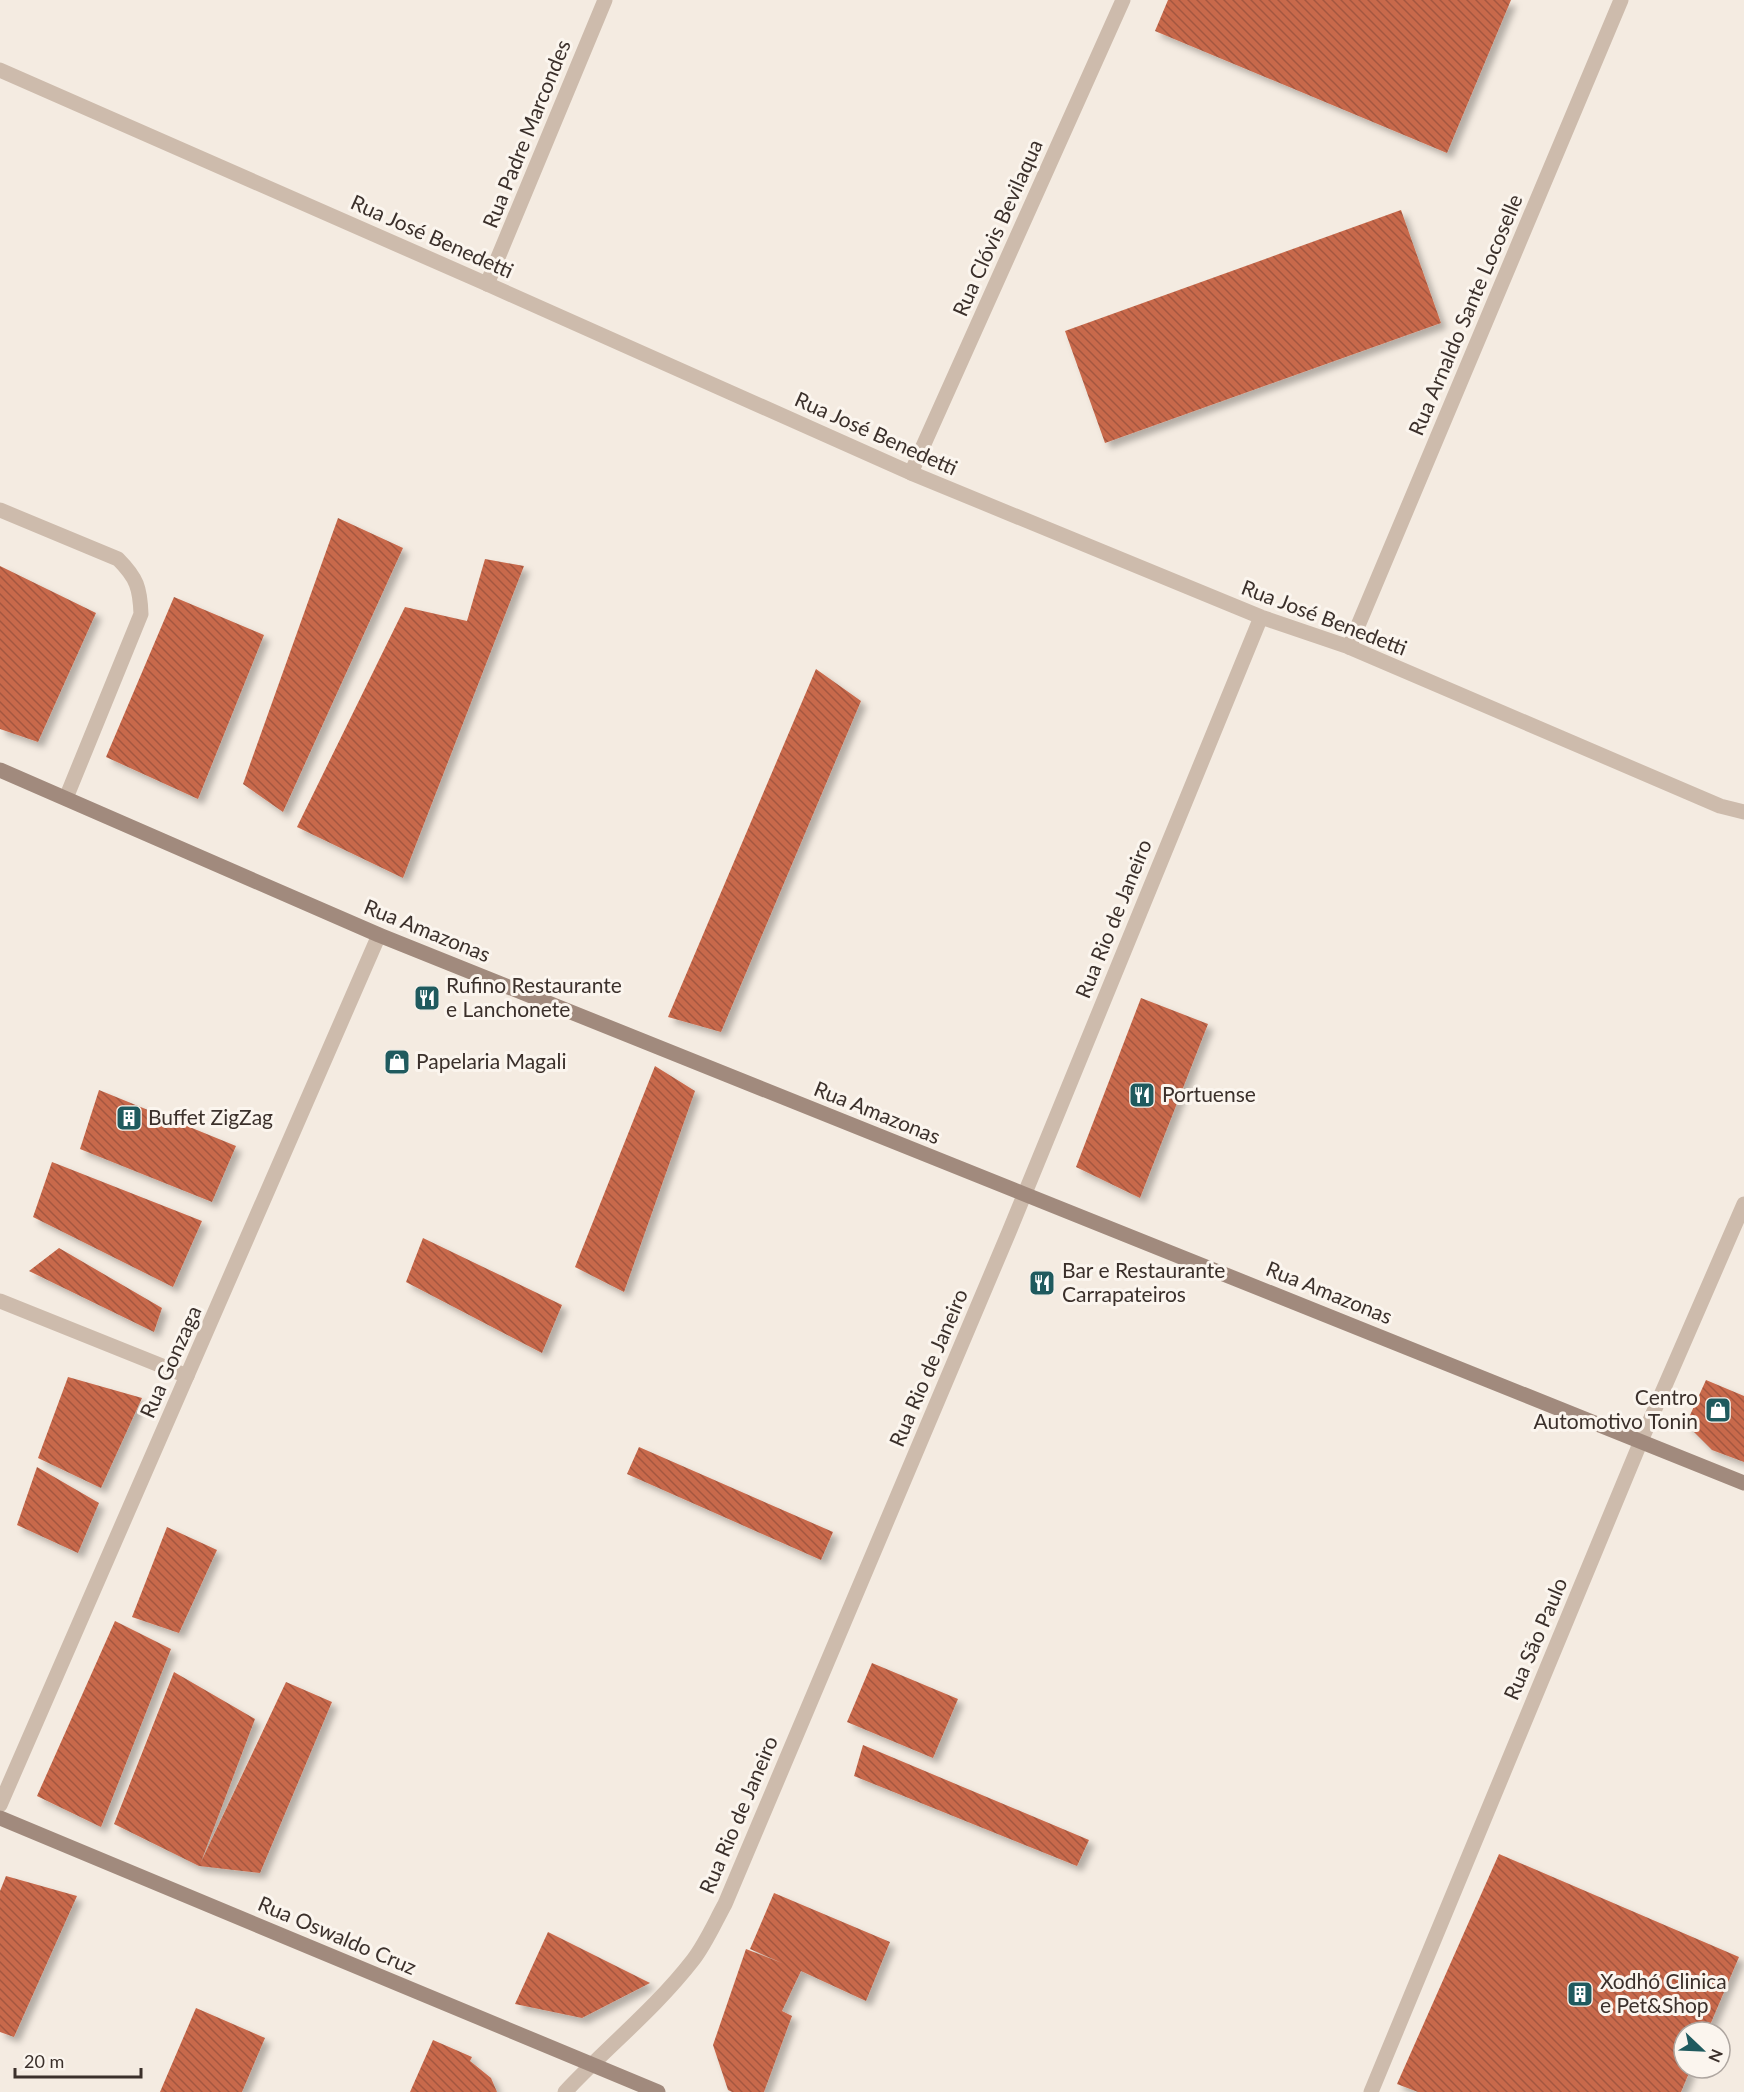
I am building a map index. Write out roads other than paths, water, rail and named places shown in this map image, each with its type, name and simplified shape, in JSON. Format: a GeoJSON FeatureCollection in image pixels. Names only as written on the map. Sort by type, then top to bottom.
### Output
{"type":"FeatureCollection","features":[{"type":"Feature","properties":{"kind":"main road","name":"Rua Amazonas"},"geometry":{"type":"LineString","coordinates":[[0,770],[379,935],[1744,1483]]}},
{"type":"Feature","properties":{"kind":"main road","name":"Rua Oswaldo Cruz"},"geometry":{"type":"LineString","coordinates":[[0,1818],[658,2092]]}},
{"type":"Feature","properties":{"kind":"street","name":"Rua Padre Marcondes"},"geometry":{"type":"LineString","coordinates":[[487,284],[605,0]]}},
{"type":"Feature","properties":{"kind":"street","name":"Rua Clóvis Bevilaqua"},"geometry":{"type":"LineString","coordinates":[[911,473],[1123,0]]}},
{"type":"Feature","properties":{"kind":"street","name":"Rua Arnaldo Sante Locoselle"},"geometry":{"type":"LineString","coordinates":[[1349,647],[1621,0]]}},
{"type":"Feature","properties":{"kind":"street","name":"Rua José Benedetti"},"geometry":{"type":"LineString","coordinates":[[0,70],[911,473],[1261,617],[1349,647],[1720,806],[1744,812]]}},
{"type":"Feature","properties":{"kind":"street"},"geometry":{"type":"LineString","coordinates":[[0,510],[118,559],[132,572],[140,591],[141,614],[66,798]]}},
{"type":"Feature","properties":{"kind":"street","name":"Rua Rio de Janeiro"},"geometry":{"type":"LineString","coordinates":[[565,2092],[590,2065],[648,2012],[694,1959],[725,1904],[1025,1194],[1261,617]]}},
{"type":"Feature","properties":{"kind":"street","name":"Rua Gonzaga"},"geometry":{"type":"LineString","coordinates":[[0,1805],[379,935]]}},
{"type":"Feature","properties":{"kind":"street","name":"Rua São Paulo"},"geometry":{"type":"LineString","coordinates":[[1371,2092],[1641,1441],[1744,1204]]}},
{"type":"Feature","properties":{"kind":"street"},"geometry":{"type":"LineString","coordinates":[[0,1301],[188,1376]]}},
{"type":"Feature","properties":{"kind":"place","name":"Rufino Restaurante e Lanchonete"},"geometry":{"type":"Point","coordinates":[427,998]}},
{"type":"Feature","properties":{"kind":"place","name":"Papelaria Magali"},"geometry":{"type":"Point","coordinates":[397,1062]}},
{"type":"Feature","properties":{"kind":"place","name":"Portuense"},"geometry":{"type":"Point","coordinates":[1142,1095]}},
{"type":"Feature","properties":{"kind":"place","name":"Buffet ZigZag"},"geometry":{"type":"Point","coordinates":[129,1118]}},
{"type":"Feature","properties":{"kind":"place","name":"Bar e Restaurante Carrapateiros"},"geometry":{"type":"Point","coordinates":[1042,1283]}},
{"type":"Feature","properties":{"kind":"place","name":"Centro Automotivo Tonin"},"geometry":{"type":"Point","coordinates":[1718,1410]}},
{"type":"Feature","properties":{"kind":"place","name":"Xodhó Clinica e Pet&Shop"},"geometry":{"type":"Point","coordinates":[1580,1994]}}]}
